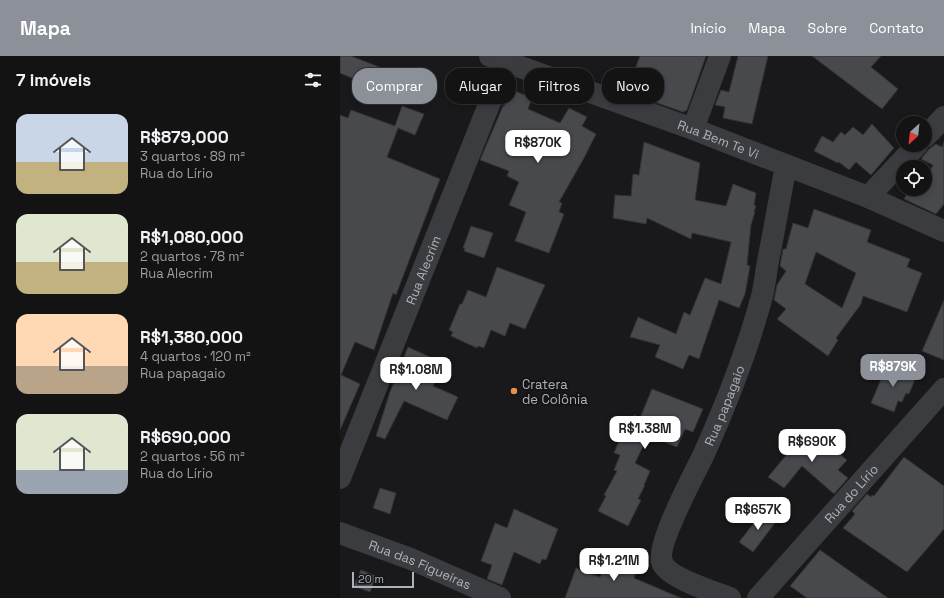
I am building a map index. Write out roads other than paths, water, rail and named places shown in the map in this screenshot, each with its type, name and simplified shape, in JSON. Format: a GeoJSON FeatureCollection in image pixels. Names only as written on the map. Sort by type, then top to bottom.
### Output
{"type":"FeatureCollection","features":[{"type":"Feature","properties":{"kind":"street"},"geometry":{"type":"LineString","coordinates":[[693,129],[720,56]]}},
{"type":"Feature","properties":{"kind":"street","name":"Rua Bem Te Vi"},"geometry":{"type":"LineString","coordinates":[[497,58],[693,129],[868,198],[944,231]]}},
{"type":"Feature","properties":{"kind":"street","name":"Rua Alecrim"},"geometry":{"type":"LineString","coordinates":[[340,478],[497,58]]}},
{"type":"Feature","properties":{"kind":"street"},"geometry":{"type":"LineString","coordinates":[[932,129],[944,116]]}},
{"type":"Feature","properties":{"kind":"street"},"geometry":{"type":"LineString","coordinates":[[868,198],[911,152]]}},
{"type":"Feature","properties":{"kind":"street","name":"Rua papagaio"},"geometry":{"type":"LineString","coordinates":[[730,598],[680,578],[667,569],[662,563],[661,554],[663,544],[674,518],[739,372],[761,299],[786,166]]}},
{"type":"Feature","properties":{"kind":"street","name":"Rua do Lírio"},"geometry":{"type":"LineString","coordinates":[[758,598],[944,389]]}},
{"type":"Feature","properties":{"kind":"street","name":"Rua das Figueiras"},"geometry":{"type":"LineString","coordinates":[[340,533],[411,559],[500,598]]}},
{"type":"Feature","properties":{"kind":"place","name":"Cratera de Colônia"},"geometry":{"type":"Point","coordinates":[514,391]}}]}
